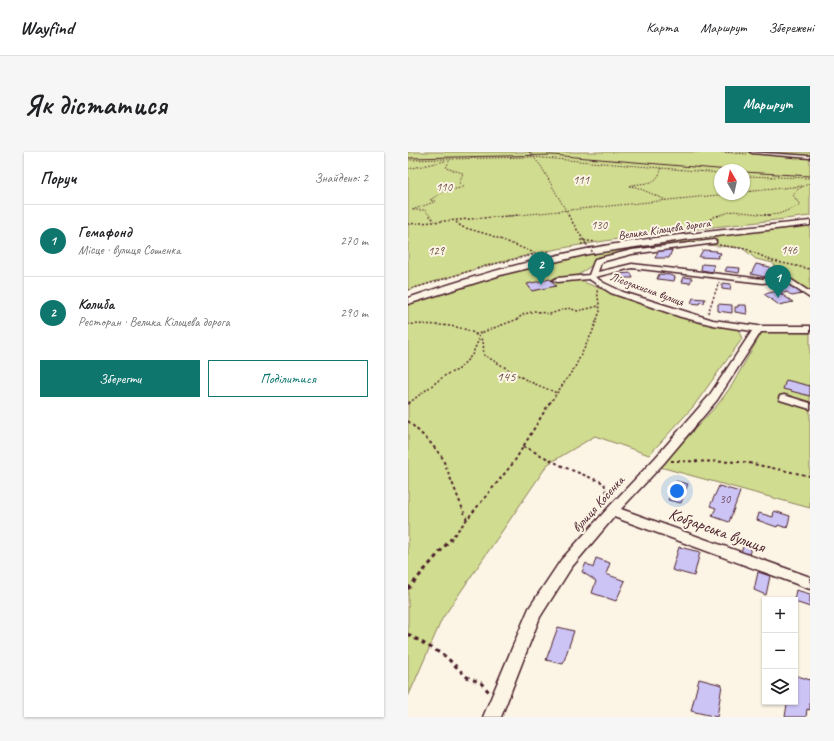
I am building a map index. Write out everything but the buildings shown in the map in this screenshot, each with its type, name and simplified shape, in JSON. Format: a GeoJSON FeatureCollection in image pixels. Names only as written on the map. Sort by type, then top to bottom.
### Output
{"type":"FeatureCollection","features":[{"type":"Feature","properties":{"kind":"main road","name":"Велика Кільцева дорога"},"geometry":{"type":"LineString","coordinates":[[408,294],[470,274],[540,255],[617,241],[810,218]]}},
{"type":"Feature","properties":{"kind":"main road","name":"Велика Кільцева дорога"},"geometry":{"type":"LineString","coordinates":[[408,302],[511,268],[565,256],[666,239],[810,223]]}},
{"type":"Feature","properties":{"kind":"street"},"geometry":{"type":"LineString","coordinates":[[752,152],[810,157]]}},
{"type":"Feature","properties":{"kind":"street"},"geometry":{"type":"LineString","coordinates":[[557,280],[593,278],[598,261],[632,252],[714,242]]}},
{"type":"Feature","properties":{"kind":"street","name":"Лісозахисна вулиця"},"geometry":{"type":"LineString","coordinates":[[593,278],[632,266],[763,281],[784,277],[810,296]]}},
{"type":"Feature","properties":{"kind":"street","name":"Лісозахисна вулиця"},"geometry":{"type":"LineString","coordinates":[[593,278],[625,295],[705,321],[758,329],[810,329]]}},
{"type":"Feature","properties":{"kind":"street","name":"вулиця Косенка"},"geometry":{"type":"LineString","coordinates":[[492,717],[534,613],[566,564],[612,511],[660,460],[713,398],[758,329]]}},
{"type":"Feature","properties":{"kind":"street"},"geometry":{"type":"LineString","coordinates":[[784,398],[810,406]]}},
{"type":"Feature","properties":{"kind":"street","name":"Кобзарська вулиця"},"geometry":{"type":"LineString","coordinates":[[612,511],[810,583]]}},
{"type":"Feature","properties":{"kind":"path"},"geometry":{"type":"LineString","coordinates":[[535,152],[530,152],[532,157],[541,166],[552,188],[583,240],[596,256]]}},
{"type":"Feature","properties":{"kind":"path"},"geometry":{"type":"LineString","coordinates":[[408,160],[532,157],[714,172]]}},
{"type":"Feature","properties":{"kind":"path"},"geometry":{"type":"LineString","coordinates":[[408,169],[450,159]]}},
{"type":"Feature","properties":{"kind":"path"},"geometry":{"type":"LineString","coordinates":[[436,222],[425,210],[412,210],[434,202],[435,201],[430,200],[440,194],[464,187],[459,183],[463,173],[446,168],[450,159]]}},
{"type":"Feature","properties":{"kind":"path"},"geometry":{"type":"LineString","coordinates":[[662,167],[659,176],[648,184],[629,186],[636,187],[667,200]]}},
{"type":"Feature","properties":{"kind":"path"},"geometry":{"type":"LineString","coordinates":[[750,176],[810,178]]}},
{"type":"Feature","properties":{"kind":"path"},"geometry":{"type":"LineString","coordinates":[[685,231],[691,223],[706,223],[709,222],[710,219],[729,212],[767,215],[784,214],[800,205],[793,196],[798,189],[810,183]]}},
{"type":"Feature","properties":{"kind":"path"},"geometry":{"type":"LineString","coordinates":[[750,191],[804,186]]}},
{"type":"Feature","properties":{"kind":"path"},"geometry":{"type":"LineString","coordinates":[[408,224],[456,221],[714,195]]}},
{"type":"Feature","properties":{"kind":"path"},"geometry":{"type":"LineString","coordinates":[[456,221],[462,227],[480,232],[540,255]]}},
{"type":"Feature","properties":{"kind":"path"},"geometry":{"type":"LineString","coordinates":[[582,245],[581,240],[583,240]]}},
{"type":"Feature","properties":{"kind":"path"},"geometry":{"type":"LineString","coordinates":[[583,240],[596,243]]}},
{"type":"Feature","properties":{"kind":"path"},"geometry":{"type":"LineString","coordinates":[[698,243],[746,248],[773,261],[810,269]]}},
{"type":"Feature","properties":{"kind":"path"},"geometry":{"type":"LineString","coordinates":[[705,321],[721,277]]}},
{"type":"Feature","properties":{"kind":"path"},"geometry":{"type":"LineString","coordinates":[[408,589],[514,462],[575,367],[592,333],[600,311],[593,278]]}},
{"type":"Feature","properties":{"kind":"path"},"geometry":{"type":"LineString","coordinates":[[475,335],[518,319],[522,315],[534,311],[550,314],[568,308],[578,311],[599,306]]}},
{"type":"Feature","properties":{"kind":"path"},"geometry":{"type":"LineString","coordinates":[[408,324],[441,325],[459,328],[475,335],[483,343],[484,356],[504,369],[540,388],[557,393]]}},
{"type":"Feature","properties":{"kind":"path"},"geometry":{"type":"LineString","coordinates":[[408,404],[447,374],[458,370],[472,356],[479,339]]}},
{"type":"Feature","properties":{"kind":"path"},"geometry":{"type":"LineString","coordinates":[[408,421],[429,441],[442,457],[467,520]]}},
{"type":"Feature","properties":{"kind":"path"},"geometry":{"type":"LineString","coordinates":[[523,446],[564,467],[604,483],[612,511]]}},
{"type":"Feature","properties":{"kind":"path"},"geometry":{"type":"LineString","coordinates":[[660,460],[744,462],[810,476]]}},
{"type":"Feature","properties":{"kind":"path"},"geometry":{"type":"LineString","coordinates":[[408,634],[445,656],[466,677],[481,683],[498,702]]}},
{"type":"Feature","properties":{"kind":"green space"},"geometry":{"type":"Polygon","coordinates":[[[408,152],[810,152],[810,216],[609,240],[542,252],[458,274],[408,290],[408,152]]]}},
{"type":"Feature","properties":{"kind":"green space","name":"145"},"geometry":{"type":"Polygon","coordinates":[[[810,223],[810,293],[778,271],[773,263],[756,259],[742,248],[707,245],[667,247],[598,261],[578,275],[586,283],[655,309],[705,323],[738,329],[742,339],[693,407],[649,455],[595,436],[548,464],[442,619],[408,697],[408,301],[431,293],[585,252],[810,223]]]}},
{"type":"Feature","properties":{"kind":"green space"},"geometry":{"type":"Polygon","coordinates":[[[762,332],[810,333],[810,508],[660,467],[719,403],[732,385],[762,332]]]}},
{"type":"Feature","properties":{"kind":"tram line"},"geometry":{"type":"LineString","coordinates":[[408,158],[552,155],[714,169]]}},
{"type":"Feature","properties":{"kind":"tram line"},"geometry":{"type":"LineString","coordinates":[[750,172],[810,176]]}},
{"type":"Feature","properties":{"kind":"place","name":"Колиба"},"geometry":{"type":"Point","coordinates":[541,285]}},
{"type":"Feature","properties":{"kind":"place","name":"Гемафонд"},"geometry":{"type":"Point","coordinates":[778,298]}},
{"type":"Feature","properties":{"kind":"park label","name":"111"},"geometry":{"type":"Point","coordinates":[581,180]}},
{"type":"Feature","properties":{"kind":"park label","name":"110"},"geometry":{"type":"Point","coordinates":[444,187]}},
{"type":"Feature","properties":{"kind":"park label","name":"130"},"geometry":{"type":"Point","coordinates":[599,225]}},
{"type":"Feature","properties":{"kind":"park label","name":"146"},"geometry":{"type":"Point","coordinates":[789,250]}},
{"type":"Feature","properties":{"kind":"park label","name":"129"},"geometry":{"type":"Point","coordinates":[436,251]}}]}
